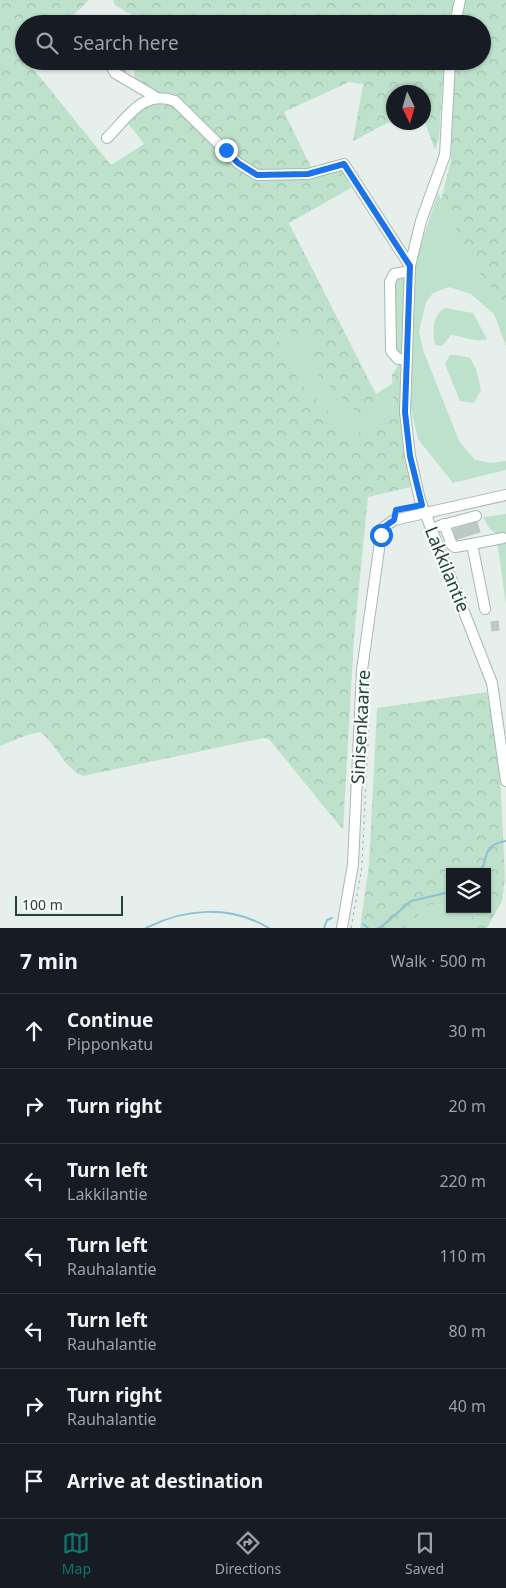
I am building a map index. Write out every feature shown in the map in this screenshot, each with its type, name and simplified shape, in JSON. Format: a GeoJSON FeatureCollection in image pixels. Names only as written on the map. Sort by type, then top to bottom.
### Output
{"type":"FeatureCollection","features":[{"type":"Feature","properties":{"kind":"street"},"geometry":{"type":"LineString","coordinates":[[457,15],[460,0]]}},
{"type":"Feature","properties":{"kind":"street"},"geometry":{"type":"LineString","coordinates":[[114,70],[115,73],[154,96],[175,101],[238,163],[257,175],[308,174],[344,164],[410,268],[394,274],[390,282],[391,351],[398,359],[407,359]]}},
{"type":"Feature","properties":{"kind":"street","name":"Lakkilantie"},"geometry":{"type":"LineString","coordinates":[[450,70],[445,156],[421,221],[410,268],[405,412],[410,456],[425,513],[492,683],[506,781]]}},
{"type":"Feature","properties":{"kind":"street"},"geometry":{"type":"LineString","coordinates":[[107,138],[142,102],[154,96]]}},
{"type":"Feature","properties":{"kind":"street"},"geometry":{"type":"LineString","coordinates":[[425,513],[506,495]]}},
{"type":"Feature","properties":{"kind":"street","name":"Sinisenkaarre"},"geometry":{"type":"LineString","coordinates":[[342,928],[353,864],[365,640],[378,546],[384,527],[394,520],[425,513]]}},
{"type":"Feature","properties":{"kind":"street"},"geometry":{"type":"LineString","coordinates":[[431,528],[476,516]]}},
{"type":"Feature","properties":{"kind":"street"},"geometry":{"type":"LineString","coordinates":[[444,524],[452,545],[455,547],[503,538]]}},
{"type":"Feature","properties":{"kind":"street"},"geometry":{"type":"LineString","coordinates":[[472,544],[485,609]]}},
{"type":"Feature","properties":{"kind":"path"},"geometry":{"type":"LineString","coordinates":[[352,928],[361,876],[369,721]]}},
{"type":"Feature","properties":{"kind":"green space"},"geometry":{"type":"Polygon","coordinates":[[[0,0],[89,0],[73,15],[15,15],[15,70],[34,70],[111,165],[144,144],[124,118],[158,96],[135,78],[135,70],[443,70],[439,138],[435,150],[428,130],[431,130],[431,85],[386,85],[386,124],[353,141],[363,84],[349,82],[284,112],[310,165],[312,174],[342,169],[351,188],[289,223],[381,404],[363,418],[313,370],[316,338],[281,329],[278,339],[299,381],[352,437],[394,411],[392,375],[399,364],[403,366],[406,461],[411,487],[368,497],[354,637],[343,830],[269,739],[263,738],[83,776],[70,768],[52,743],[40,732],[0,746],[0,0]]]}},
{"type":"Feature","properties":{"kind":"green space"},"geometry":{"type":"Polygon","coordinates":[[[113,0],[455,0],[452,15],[132,15],[115,5],[113,0]]]}},
{"type":"Feature","properties":{"kind":"green space"},"geometry":{"type":"Polygon","coordinates":[[[465,0],[506,0],[506,307],[474,265],[441,200],[451,160],[455,70],[491,70],[491,15],[462,15],[465,0]]]}},
{"type":"Feature","properties":{"kind":"green space"},"geometry":{"type":"Polygon","coordinates":[[[438,193],[476,261],[506,299],[506,346],[494,314],[471,294],[449,287],[433,293],[426,302],[419,331],[423,350],[459,441],[475,460],[491,463],[506,461],[506,470],[453,483],[418,439],[409,399],[415,263],[438,193]]]}},
{"type":"Feature","properties":{"kind":"green space"},"geometry":{"type":"Polygon","coordinates":[[[406,275],[404,354],[396,351],[396,278],[406,275]]]}},
{"type":"Feature","properties":{"kind":"green space"},"geometry":{"type":"Polygon","coordinates":[[[445,308],[473,313],[487,339],[474,340],[451,335],[442,346],[435,345],[435,320],[437,315],[445,308]]]}},
{"type":"Feature","properties":{"kind":"green space"},"geometry":{"type":"Polygon","coordinates":[[[281,329],[319,338],[381,405],[376,394],[393,383],[394,411],[352,437],[299,381],[278,339],[281,329]]]}},
{"type":"Feature","properties":{"kind":"green space"},"geometry":{"type":"Polygon","coordinates":[[[450,355],[470,358],[476,369],[481,390],[474,403],[460,401],[445,364],[450,355]]]}},
{"type":"Feature","properties":{"kind":"green space"},"geometry":{"type":"Polygon","coordinates":[[[506,514],[506,605],[496,533],[490,529],[483,517],[506,514]]]}},
{"type":"Feature","properties":{"kind":"green space"},"geometry":{"type":"Polygon","coordinates":[[[487,692],[500,772],[505,878],[502,901],[487,928],[467,928],[472,920],[472,913],[491,913],[491,868],[446,868],[446,907],[430,904],[405,928],[360,928],[369,865],[377,708],[487,692]]]}},
{"type":"Feature","properties":{"kind":"green space"},"geometry":{"type":"Polygon","coordinates":[[[430,904],[446,907],[446,913],[472,913],[472,920],[467,928],[405,928],[430,904]]]}},
{"type":"Feature","properties":{"kind":"building"},"geometry":{"type":"Polygon","coordinates":[[[477,522],[480,532],[454,540],[451,530],[477,522]]]}},
{"type":"Feature","properties":{"kind":"building"},"geometry":{"type":"Polygon","coordinates":[[[498,621],[499,630],[492,631],[491,622],[498,621]]]}},
{"type":"Feature","properties":{"kind":"waterway"},"geometry":{"type":"LineString","coordinates":[[482,868],[490,848],[493,845],[506,841]]}},
{"type":"Feature","properties":{"kind":"waterway"},"geometry":{"type":"LineString","coordinates":[[380,928],[411,901],[446,893]]}},
{"type":"Feature","properties":{"kind":"waterway"},"geometry":{"type":"LineString","coordinates":[[146,928],[176,916],[208,912],[239,915],[269,928]]}},
{"type":"Feature","properties":{"kind":"waterway"},"geometry":{"type":"LineString","coordinates":[[324,928],[327,920],[332,918]]}},
{"type":"Feature","properties":{"kind":"waterway"},"geometry":{"type":"LineString","coordinates":[[363,924],[368,928]]}},
{"type":"Feature","properties":{"kind":"route"},"geometry":{"type":"LineString","coordinates":[[226,150],[238,163],[257,175],[308,174],[344,164],[410,266],[405,412],[410,456],[422,505],[396,510],[394,520],[384,527],[381,535]]}}]}
